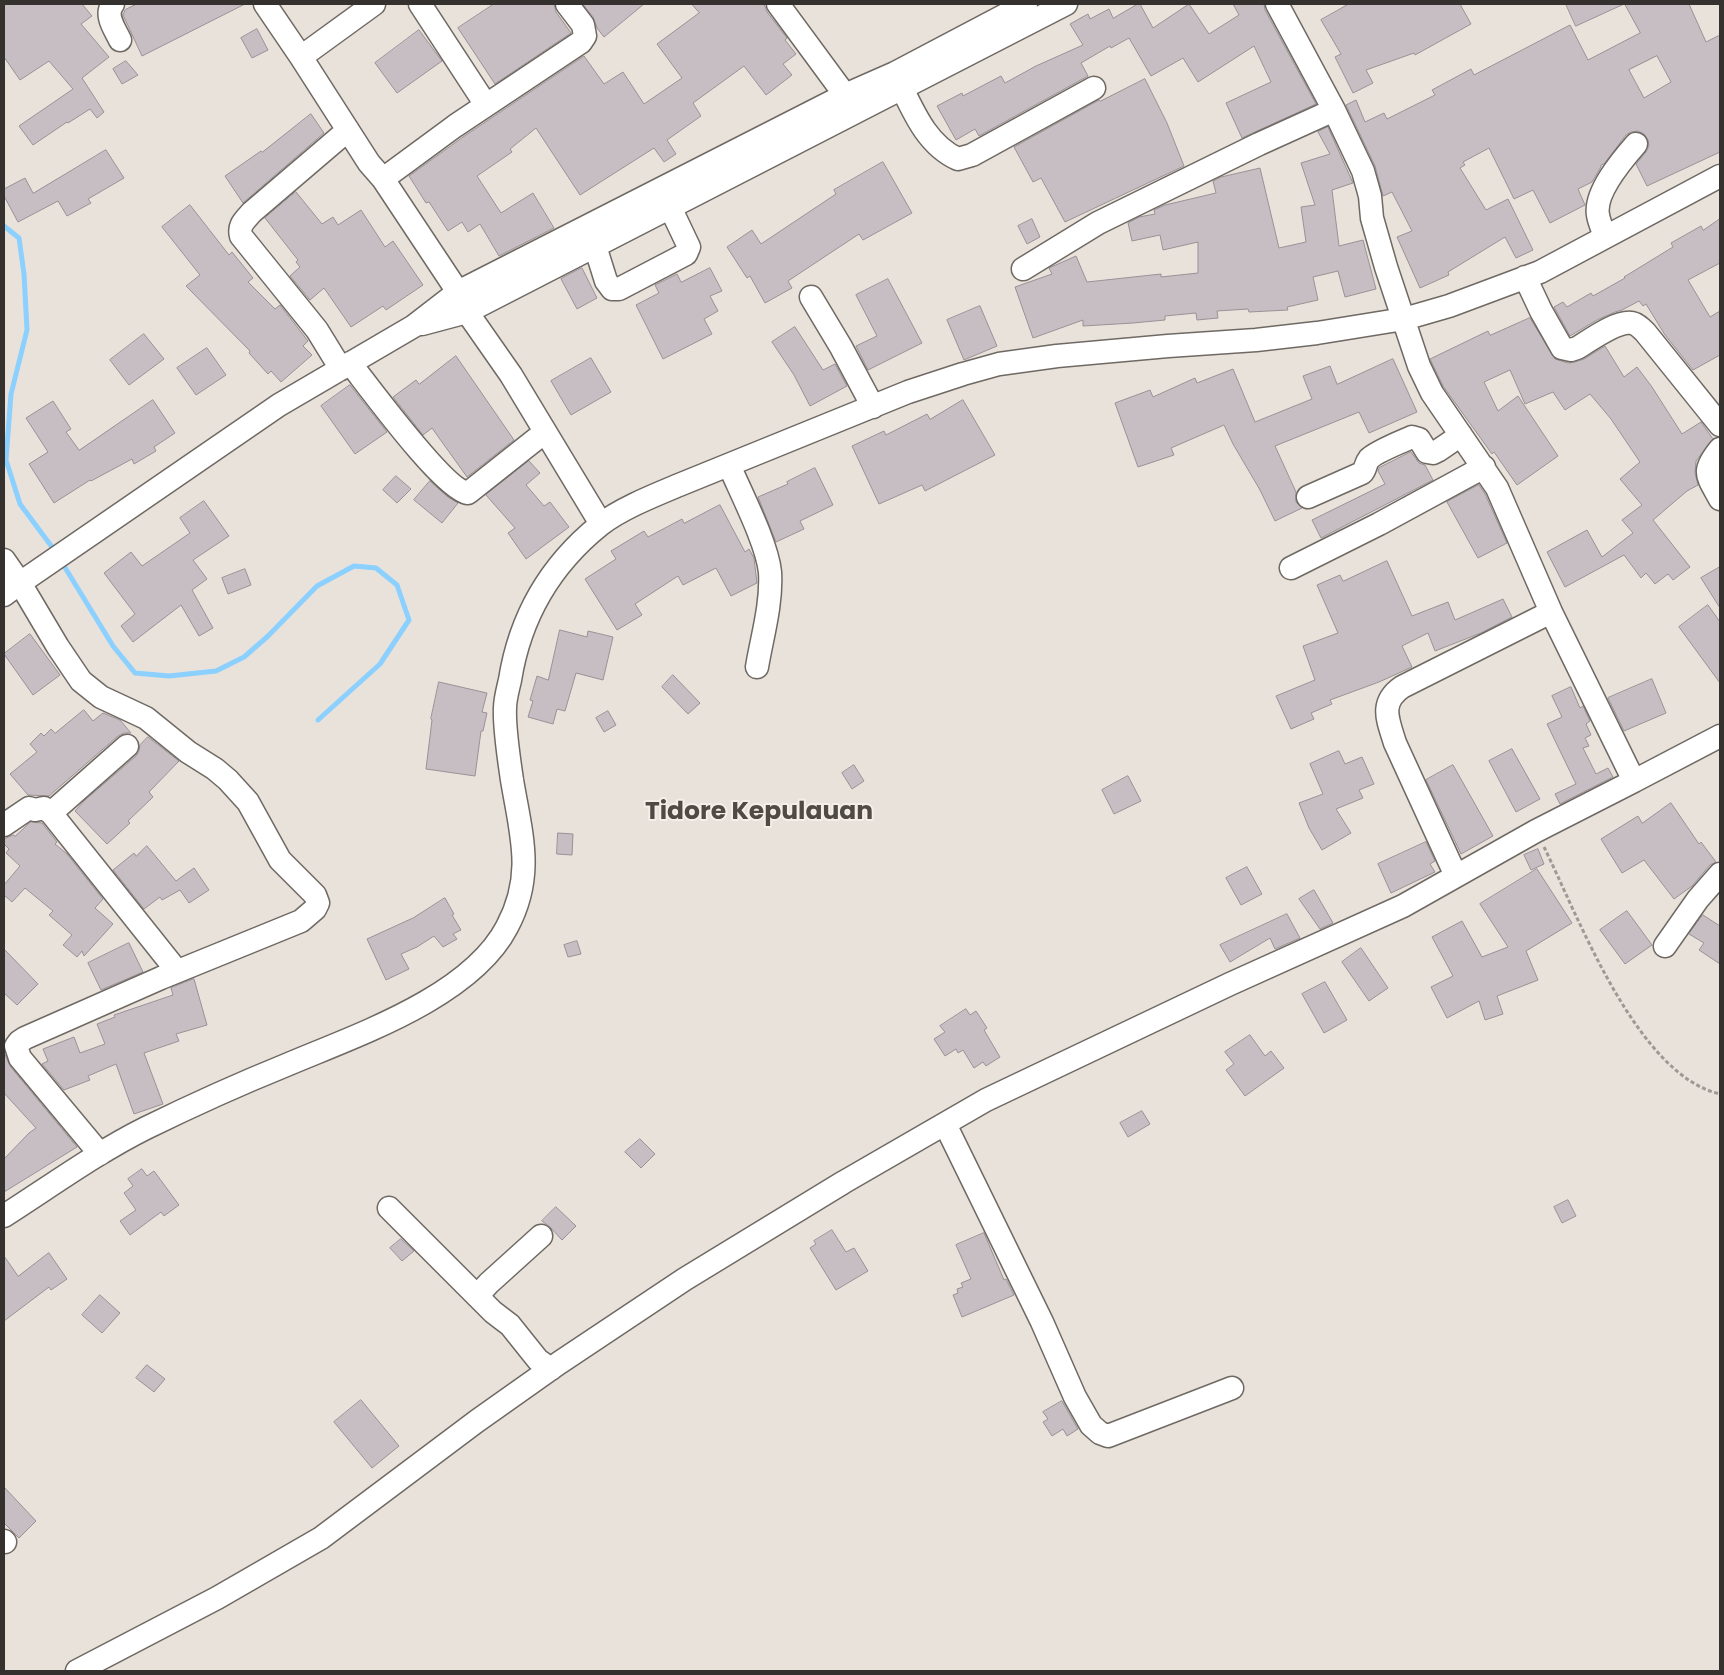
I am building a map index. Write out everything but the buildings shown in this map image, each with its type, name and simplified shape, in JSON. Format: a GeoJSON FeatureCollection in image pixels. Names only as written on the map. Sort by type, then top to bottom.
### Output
{"type":"FeatureCollection","features":[{"type":"Feature","properties":{"kind":"street"},"geometry":{"type":"LineString","coordinates":[[113,4],[109,10],[110,18],[120,40]]}},
{"type":"Feature","properties":{"kind":"street"},"geometry":{"type":"LineString","coordinates":[[265,4],[369,163],[383,179],[458,292],[467,312],[511,375],[601,524]]}},
{"type":"Feature","properties":{"kind":"street"},"geometry":{"type":"LineString","coordinates":[[301,57],[374,4]]}},
{"type":"Feature","properties":{"kind":"street"},"geometry":{"type":"LineString","coordinates":[[420,4],[486,105]]}},
{"type":"Feature","properties":{"kind":"street"},"geometry":{"type":"LineString","coordinates":[[383,179],[486,105],[581,42],[585,36],[583,25],[567,4]]}},
{"type":"Feature","properties":{"kind":"street"},"geometry":{"type":"LineString","coordinates":[[778,4],[844,94]]}},
{"type":"Feature","properties":{"kind":"street"},"geometry":{"type":"LineString","coordinates":[[414,326],[467,312],[670,207],[898,80],[1026,4]]}},
{"type":"Feature","properties":{"kind":"street"},"geometry":{"type":"LineString","coordinates":[[12,589],[279,405],[414,326],[458,292],[844,94],[898,80],[1066,4]]}},
{"type":"Feature","properties":{"kind":"street"},"geometry":{"type":"LineString","coordinates":[[1277,4],[1334,110],[1363,171],[1370,196],[1372,218],[1386,267],[1419,366],[1432,393],[1497,488],[1551,612],[1634,781]]}},
{"type":"Feature","properties":{"kind":"street"},"geometry":{"type":"LineString","coordinates":[[898,80],[919,121],[936,144],[949,155],[958,159],[972,155],[1094,88]]}},
{"type":"Feature","properties":{"kind":"street"},"geometry":{"type":"LineString","coordinates":[[1023,269],[1098,223],[1259,144],[1334,110]]}},
{"type":"Feature","properties":{"kind":"street"},"geometry":{"type":"LineString","coordinates":[[348,130],[252,212],[239,230],[241,236],[346,366],[416,446],[462,492],[468,493],[546,432]]}},
{"type":"Feature","properties":{"kind":"street"},"geometry":{"type":"LineString","coordinates":[[1605,237],[1598,214],[1598,200],[1614,172],[1636,144]]}},
{"type":"Feature","properties":{"kind":"street"},"geometry":{"type":"LineString","coordinates":[[4,1216],[100,1154],[145,1129],[245,1082],[406,1013],[460,981],[492,949],[505,931],[516,910],[524,876],[524,846],[512,781],[505,708],[520,635],[525,621],[546,582],[577,546],[601,524],[644,500],[908,392],[999,364],[1066,355],[1256,340],[1317,333],[1404,319],[1449,306],[1540,272],[1720,176]]}},
{"type":"Feature","properties":{"kind":"street"},"geometry":{"type":"LineString","coordinates":[[595,246],[606,281],[612,289],[619,289],[688,252],[689,247],[670,207]]}},
{"type":"Feature","properties":{"kind":"street"},"geometry":{"type":"LineString","coordinates":[[1526,278],[1541,311],[1562,348],[1571,350],[1577,348],[1617,325],[1632,322],[1640,326],[1720,425]]}},
{"type":"Feature","properties":{"kind":"street"},"geometry":{"type":"LineString","coordinates":[[811,297],[841,347],[872,407]]}},
{"type":"Feature","properties":{"kind":"street"},"geometry":{"type":"LineString","coordinates":[[1308,497],[1362,473],[1366,469],[1368,460],[1373,456],[1412,437],[1418,439],[1427,452],[1433,452],[1461,435]]}},
{"type":"Feature","properties":{"kind":"street"},"geometry":{"type":"LineString","coordinates":[[1720,449],[1710,462],[1708,469],[1710,481],[1720,499]]}},
{"type":"Feature","properties":{"kind":"street"},"geometry":{"type":"LineString","coordinates":[[729,465],[762,541],[770,571],[769,597],[757,667]]}},
{"type":"Feature","properties":{"kind":"street"},"geometry":{"type":"LineString","coordinates":[[1291,568],[1484,467]]}},
{"type":"Feature","properties":{"kind":"street"},"geometry":{"type":"LineString","coordinates":[[4,560],[12,589],[58,647],[81,681],[101,697],[146,718],[188,752],[215,769],[228,780],[248,802],[280,860],[315,895],[318,903],[315,909],[301,921],[177,972],[19,1042],[16,1046],[17,1054],[100,1154]]}},
{"type":"Feature","properties":{"kind":"street"},"geometry":{"type":"LineString","coordinates":[[1456,876],[1395,743],[1388,721],[1387,708],[1390,699],[1393,693],[1402,687],[1551,612]]}},
{"type":"Feature","properties":{"kind":"street"},"geometry":{"type":"LineString","coordinates":[[77,1671],[217,1598],[321,1538],[469,1427],[685,1278],[844,1182],[945,1124],[1002,1092],[1230,984],[1403,906],[1536,831],[1720,736]]}},
{"type":"Feature","properties":{"kind":"street"},"geometry":{"type":"LineString","coordinates":[[51,813],[127,746]]}},
{"type":"Feature","properties":{"kind":"street"},"geometry":{"type":"LineString","coordinates":[[4,825],[29,808],[35,810],[44,808],[51,813],[177,972]]}},
{"type":"Feature","properties":{"kind":"street"},"geometry":{"type":"LineString","coordinates":[[1665,946],[1698,899],[1720,874]]}},
{"type":"Feature","properties":{"kind":"street"},"geometry":{"type":"LineString","coordinates":[[945,1124],[1042,1322],[1075,1397],[1091,1425],[1100,1433],[1108,1436],[1232,1388]]}},
{"type":"Feature","properties":{"kind":"street"},"geometry":{"type":"LineString","coordinates":[[389,1208],[510,1326],[538,1360],[551,1369]]}},
{"type":"Feature","properties":{"kind":"street"},"geometry":{"type":"LineString","coordinates":[[478,1296],[541,1236]]}},
{"type":"Feature","properties":{"kind":"path"},"geometry":{"type":"LineString","coordinates":[[1536,831],[1612,986],[1654,1050],[1702,1089],[1720,1094]]}},
{"type":"Feature","properties":{"kind":"waterway"},"geometry":{"type":"LineString","coordinates":[[4,226],[19,238],[24,274],[27,330],[11,394],[6,460],[20,504],[55,551]]}},
{"type":"Feature","properties":{"kind":"waterway"},"geometry":{"type":"LineString","coordinates":[[61,561],[113,646],[135,673],[169,676],[216,671],[244,657],[267,637],[317,586],[354,566],[376,568],[397,585],[409,620],[380,664],[318,720]]}},
{"type":"Feature","properties":{"kind":"district","name":"Tidore Kepulauan"},"geometry":{"type":"Point","coordinates":[759,813]}}]}
